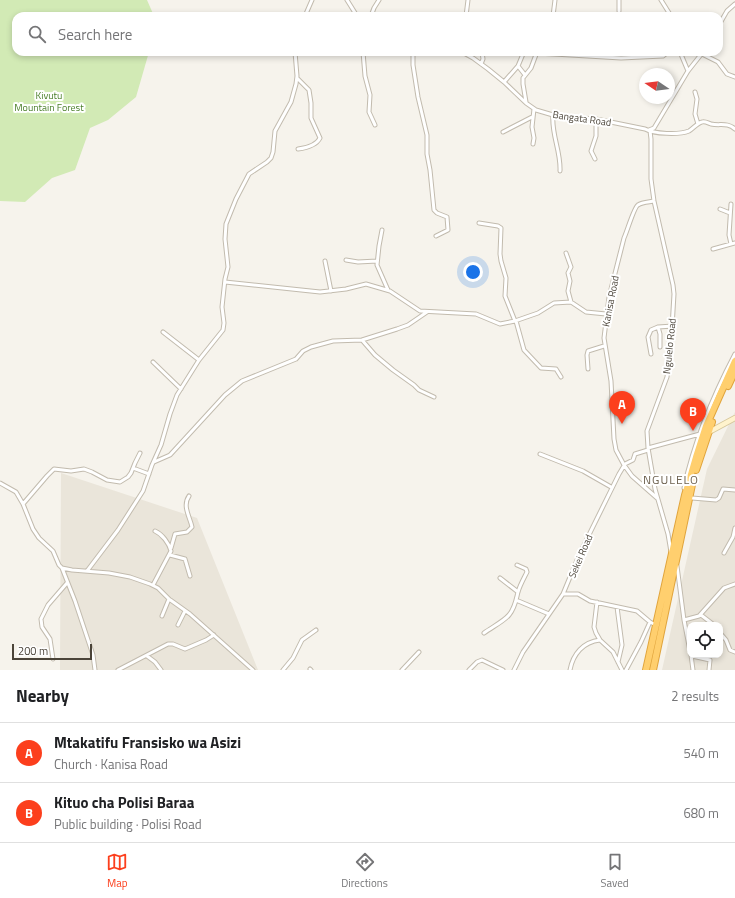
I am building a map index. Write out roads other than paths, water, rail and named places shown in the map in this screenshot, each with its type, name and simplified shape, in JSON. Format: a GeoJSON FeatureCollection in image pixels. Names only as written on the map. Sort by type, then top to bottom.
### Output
{"type":"FeatureCollection","features":[{"type":"Feature","properties":{"kind":"highway"},"geometry":{"type":"LineString","coordinates":[[674,559],[676,535],[696,457],[704,433],[735,361]]}},
{"type":"Feature","properties":{"kind":"highway"},"geometry":{"type":"LineString","coordinates":[[653,670],[662,629],[663,610],[704,433],[735,371]]}},
{"type":"Feature","properties":{"kind":"highway"},"geometry":{"type":"LineString","coordinates":[[646,670],[654,625],[663,610]]}},
{"type":"Feature","properties":{"kind":"highway"},"geometry":{"type":"LineString","coordinates":[[654,625],[662,629]]}},
{"type":"Feature","properties":{"kind":"street"},"geometry":{"type":"LineString","coordinates":[[307,12],[312,0]]}},
{"type":"Feature","properties":{"kind":"street"},"geometry":{"type":"LineString","coordinates":[[347,0],[354,12]]}},
{"type":"Feature","properties":{"kind":"street"},"geometry":{"type":"LineString","coordinates":[[372,12],[379,0]]}},
{"type":"Feature","properties":{"kind":"street"},"geometry":{"type":"LineString","coordinates":[[466,12],[468,0]]}},
{"type":"Feature","properties":{"kind":"street"},"geometry":{"type":"LineString","coordinates":[[554,12],[555,0]]}},
{"type":"Feature","properties":{"kind":"street"},"geometry":{"type":"LineString","coordinates":[[618,0],[619,11]]}},
{"type":"Feature","properties":{"kind":"street"},"geometry":{"type":"LineString","coordinates":[[662,0],[669,12]]}},
{"type":"Feature","properties":{"kind":"street"},"geometry":{"type":"LineString","coordinates":[[723,18],[727,11],[735,4]]}},
{"type":"Feature","properties":{"kind":"street"},"geometry":{"type":"LineString","coordinates":[[87,571],[140,497],[161,445],[174,401],[199,360],[219,336],[224,326],[222,308],[228,267],[224,239],[228,218],[249,174],[271,158],[275,131],[291,102],[297,78],[295,56]]}},
{"type":"Feature","properties":{"kind":"street"},"geometry":{"type":"LineString","coordinates":[[363,56],[365,76],[370,94],[369,112],[375,125]]}},
{"type":"Feature","properties":{"kind":"street"},"geometry":{"type":"LineString","coordinates":[[413,56],[418,98],[427,135],[426,154],[430,170],[434,210],[448,220],[448,230],[436,236]]}},
{"type":"Feature","properties":{"kind":"street","name":"Bangata Road"},"geometry":{"type":"LineString","coordinates":[[468,56],[504,82],[534,109],[553,115],[568,118],[596,119],[648,131],[680,133],[690,130],[698,124]]}},
{"type":"Feature","properties":{"kind":"street"},"geometry":{"type":"LineString","coordinates":[[481,64],[484,59],[483,56]]}},
{"type":"Feature","properties":{"kind":"street"},"geometry":{"type":"LineString","coordinates":[[504,82],[518,66],[522,56]]}},
{"type":"Feature","properties":{"kind":"street"},"geometry":{"type":"LineString","coordinates":[[526,103],[523,84],[525,75],[531,68],[536,56]]}},
{"type":"Feature","properties":{"kind":"street"},"geometry":{"type":"LineString","coordinates":[[587,56],[621,58],[660,56]]}},
{"type":"Feature","properties":{"kind":"street"},"geometry":{"type":"LineString","coordinates":[[682,56],[688,72]]}},
{"type":"Feature","properties":{"kind":"street"},"geometry":{"type":"LineString","coordinates":[[648,131],[654,128],[688,72],[700,56]]}},
{"type":"Feature","properties":{"kind":"street"},"geometry":{"type":"LineString","coordinates":[[707,56],[718,62],[727,74],[735,77]]}},
{"type":"Feature","properties":{"kind":"street"},"geometry":{"type":"LineString","coordinates":[[518,66],[525,75]]}},
{"type":"Feature","properties":{"kind":"street"},"geometry":{"type":"LineString","coordinates":[[297,78],[309,90],[311,118],[320,138],[317,143],[307,148],[298,149]]}},
{"type":"Feature","properties":{"kind":"street"},"geometry":{"type":"LineString","coordinates":[[695,92],[697,99],[695,114],[698,124],[704,122],[724,124],[730,125],[735,129]]}},
{"type":"Feature","properties":{"kind":"street"},"geometry":{"type":"LineString","coordinates":[[533,144],[532,117],[534,109]]}},
{"type":"Feature","properties":{"kind":"street"},"geometry":{"type":"LineString","coordinates":[[553,115],[552,128],[560,154],[560,171]]}},
{"type":"Feature","properties":{"kind":"street"},"geometry":{"type":"LineString","coordinates":[[503,132],[532,117]]}},
{"type":"Feature","properties":{"kind":"street"},"geometry":{"type":"LineString","coordinates":[[595,159],[591,151],[596,136],[596,119]]}},
{"type":"Feature","properties":{"kind":"street","name":"Ngulelo Road"},"geometry":{"type":"LineString","coordinates":[[648,131],[651,139],[651,179],[654,201],[673,285],[670,358],[666,377],[647,431],[648,449],[657,498],[674,559],[687,636]]}},
{"type":"Feature","properties":{"kind":"street","name":"Kanisa Road"},"geometry":{"type":"LineString","coordinates":[[654,201],[637,205],[634,208],[624,240],[606,314],[604,346],[611,381],[616,450],[632,476],[657,498]]}},
{"type":"Feature","properties":{"kind":"street"},"geometry":{"type":"LineString","coordinates":[[713,249],[733,243],[729,235],[731,204]]}},
{"type":"Feature","properties":{"kind":"street"},"geometry":{"type":"LineString","coordinates":[[720,209],[730,213]]}},
{"type":"Feature","properties":{"kind":"street"},"geometry":{"type":"LineString","coordinates":[[479,223],[498,226],[501,228],[500,254],[506,278],[505,296],[516,321],[523,347],[542,368],[556,369],[561,377]]}},
{"type":"Feature","properties":{"kind":"street"},"geometry":{"type":"LineString","coordinates":[[382,230],[377,261],[388,290]]}},
{"type":"Feature","properties":{"kind":"street"},"geometry":{"type":"LineString","coordinates":[[566,253],[571,267],[568,273],[570,280],[568,291],[571,302]]}},
{"type":"Feature","properties":{"kind":"street"},"geometry":{"type":"LineString","coordinates":[[346,260],[358,262],[377,261]]}},
{"type":"Feature","properties":{"kind":"street"},"geometry":{"type":"LineString","coordinates":[[325,261],[331,291]]}},
{"type":"Feature","properties":{"kind":"street"},"geometry":{"type":"LineString","coordinates":[[225,282],[317,292],[331,291],[364,284],[388,290],[417,310],[427,312],[439,311],[476,314],[500,324],[516,321],[539,313],[551,304],[571,302],[586,312],[606,314]]}},
{"type":"Feature","properties":{"kind":"street"},"geometry":{"type":"LineString","coordinates":[[154,462],[170,455],[225,395],[242,381],[294,360],[303,351],[324,343],[362,340],[408,325],[427,312]]}},
{"type":"Feature","properties":{"kind":"street"},"geometry":{"type":"LineString","coordinates":[[650,354],[649,335],[652,328],[672,326]]}},
{"type":"Feature","properties":{"kind":"street"},"geometry":{"type":"LineString","coordinates":[[658,327],[660,347]]}},
{"type":"Feature","properties":{"kind":"street"},"geometry":{"type":"LineString","coordinates":[[163,332],[199,360]]}},
{"type":"Feature","properties":{"kind":"street"},"geometry":{"type":"LineString","coordinates":[[362,340],[375,355],[393,370],[419,390],[434,397]]}},
{"type":"Feature","properties":{"kind":"street"},"geometry":{"type":"LineString","coordinates":[[588,369],[588,351],[604,346]]}},
{"type":"Feature","properties":{"kind":"street"},"geometry":{"type":"LineString","coordinates":[[704,433],[718,390],[735,354]]}},
{"type":"Feature","properties":{"kind":"street"},"geometry":{"type":"LineString","coordinates":[[153,362],[181,389]]}},
{"type":"Feature","properties":{"kind":"street"},"geometry":{"type":"LineString","coordinates":[[704,433],[735,418]]}},
{"type":"Feature","properties":{"kind":"street","name":"Sekei Road"},"geometry":{"type":"LineString","coordinates":[[514,670],[523,652],[563,594],[580,553],[624,465],[633,460],[635,454],[704,433]]}},
{"type":"Feature","properties":{"kind":"street"},"geometry":{"type":"LineString","coordinates":[[23,504],[46,476],[54,469],[71,471],[84,469],[107,480],[116,482],[124,480],[128,477],[140,454]]}},
{"type":"Feature","properties":{"kind":"street"},"geometry":{"type":"LineString","coordinates":[[540,454],[583,471],[612,487]]}},
{"type":"Feature","properties":{"kind":"street"},"geometry":{"type":"LineString","coordinates":[[133,468],[149,474]]}},
{"type":"Feature","properties":{"kind":"street"},"geometry":{"type":"LineString","coordinates":[[0,483],[16,492],[23,504],[33,529],[39,538],[53,551],[59,565],[62,568],[75,601],[93,657],[95,670]]}},
{"type":"Feature","properties":{"kind":"street"},"geometry":{"type":"LineString","coordinates":[[692,498],[716,500],[719,498],[723,489],[735,490]]}},
{"type":"Feature","properties":{"kind":"street"},"geometry":{"type":"LineString","coordinates":[[153,585],[170,555],[175,534],[187,532],[192,527],[187,514],[186,503],[189,496]]}},
{"type":"Feature","properties":{"kind":"street"},"geometry":{"type":"LineString","coordinates":[[724,553],[733,537],[735,528]]}},
{"type":"Feature","properties":{"kind":"street"},"geometry":{"type":"LineString","coordinates":[[155,531],[162,536],[171,548]]}},
{"type":"Feature","properties":{"kind":"street"},"geometry":{"type":"LineString","coordinates":[[668,534],[676,535]]}},
{"type":"Feature","properties":{"kind":"street"},"geometry":{"type":"LineString","coordinates":[[170,555],[185,559],[190,576]]}},
{"type":"Feature","properties":{"kind":"street"},"geometry":{"type":"LineString","coordinates":[[484,633],[510,614],[527,572],[526,569],[517,565]]}},
{"type":"Feature","properties":{"kind":"street"},"geometry":{"type":"LineString","coordinates":[[62,568],[67,570],[120,575],[153,585],[214,635],[251,669]]}},
{"type":"Feature","properties":{"kind":"street"},"geometry":{"type":"LineString","coordinates":[[500,578],[518,592]]}},
{"type":"Feature","properties":{"kind":"street"},"geometry":{"type":"LineString","coordinates":[[53,659],[50,639],[42,627],[41,619],[48,605],[67,582]]}},
{"type":"Feature","properties":{"kind":"street"},"geometry":{"type":"LineString","coordinates":[[684,620],[701,615],[724,588],[735,584]]}},
{"type":"Feature","properties":{"kind":"street"},"geometry":{"type":"LineString","coordinates":[[563,594],[578,594],[590,601],[636,611],[654,625],[641,642],[626,670]]}},
{"type":"Feature","properties":{"kind":"street"},"geometry":{"type":"LineString","coordinates":[[162,616],[169,599]]}},
{"type":"Feature","properties":{"kind":"street"},"geometry":{"type":"LineString","coordinates":[[516,600],[549,614]]}},
{"type":"Feature","properties":{"kind":"street"},"geometry":{"type":"LineString","coordinates":[[597,602],[594,627],[596,633],[600,640],[613,652],[622,670]]}},
{"type":"Feature","properties":{"kind":"street"},"geometry":{"type":"LineString","coordinates":[[617,607],[622,644],[618,662]]}},
{"type":"Feature","properties":{"kind":"street"},"geometry":{"type":"LineString","coordinates":[[178,625],[185,611]]}},
{"type":"Feature","properties":{"kind":"street"},"geometry":{"type":"LineString","coordinates":[[701,615],[710,622]]}},
{"type":"Feature","properties":{"kind":"street"},"geometry":{"type":"LineString","coordinates":[[283,670],[293,658],[302,640],[316,630]]}},
{"type":"Feature","properties":{"kind":"street"},"geometry":{"type":"LineString","coordinates":[[118,670],[168,644],[173,644],[185,649],[214,635]]}},
{"type":"Feature","properties":{"kind":"street"},"geometry":{"type":"LineString","coordinates":[[723,636],[730,650],[735,652]]}},
{"type":"Feature","properties":{"kind":"street"},"geometry":{"type":"LineString","coordinates":[[570,670],[580,648],[590,642],[600,640]]}},
{"type":"Feature","properties":{"kind":"street"},"geometry":{"type":"LineString","coordinates":[[402,670],[419,652]]}},
{"type":"Feature","properties":{"kind":"street"},"geometry":{"type":"LineString","coordinates":[[147,656],[155,662],[161,670]]}},
{"type":"Feature","properties":{"kind":"street"},"geometry":{"type":"LineString","coordinates":[[692,658],[693,670]]}},
{"type":"Feature","properties":{"kind":"street"},"geometry":{"type":"LineString","coordinates":[[703,658],[710,660],[709,670]]}},
{"type":"Feature","properties":{"kind":"street"},"geometry":{"type":"LineString","coordinates":[[469,670],[480,660],[503,670]]}},
{"type":"Feature","properties":{"kind":"street"},"geometry":{"type":"LineString","coordinates":[[489,670],[492,664]]}},
{"type":"Feature","properties":{"kind":"place","name":"Mtakatifu Fransisko wa Asizi"},"geometry":{"type":"Point","coordinates":[622,424]}},
{"type":"Feature","properties":{"kind":"place","name":"Kituo cha Polisi Baraa"},"geometry":{"type":"Point","coordinates":[693,431]}},
{"type":"Feature","properties":{"kind":"district","name":"NGULELO"},"geometry":{"type":"Point","coordinates":[671,480]}},
{"type":"Feature","properties":{"kind":"park label","name":"Kivutu Mountain Forest"},"geometry":{"type":"Point","coordinates":[49,100]}}]}
